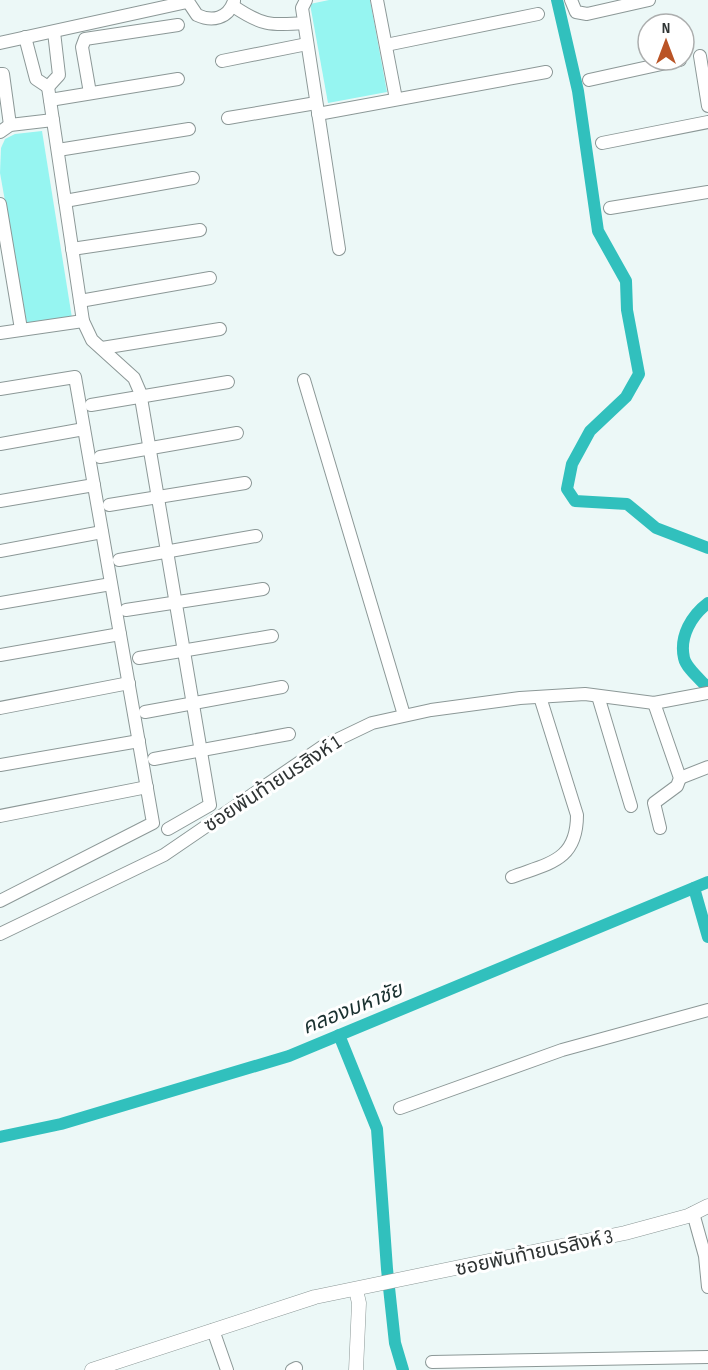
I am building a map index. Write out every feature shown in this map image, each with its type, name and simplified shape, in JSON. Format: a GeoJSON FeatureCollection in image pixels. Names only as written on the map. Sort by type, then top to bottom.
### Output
{"type":"FeatureCollection","features":[{"type":"Feature","properties":{"kind":"street"},"geometry":{"type":"LineString","coordinates":[[306,0],[302,8],[304,24],[339,249]]}},
{"type":"Feature","properties":{"kind":"street"},"geometry":{"type":"LineString","coordinates":[[377,0],[396,99]]}},
{"type":"Feature","properties":{"kind":"street"},"geometry":{"type":"LineString","coordinates":[[571,0],[576,12],[587,14],[649,0]]}},
{"type":"Feature","properties":{"kind":"street"},"geometry":{"type":"LineString","coordinates":[[0,44],[187,1],[197,15],[213,20],[221,18],[234,3],[258,23],[273,26],[304,24]]}},
{"type":"Feature","properties":{"kind":"street"},"geometry":{"type":"LineString","coordinates":[[386,45],[538,14]]}},
{"type":"Feature","properties":{"kind":"street"},"geometry":{"type":"LineString","coordinates":[[90,93],[82,46],[85,39],[178,25]]}},
{"type":"Feature","properties":{"kind":"street"},"geometry":{"type":"LineString","coordinates":[[48,87],[59,75],[54,32]]}},
{"type":"Feature","properties":{"kind":"street"},"geometry":{"type":"LineString","coordinates":[[25,38],[36,79],[48,87],[82,321],[92,340],[134,378],[141,397],[210,805],[168,829]]}},
{"type":"Feature","properties":{"kind":"street"},"geometry":{"type":"LineString","coordinates":[[222,61],[308,44]]}},
{"type":"Feature","properties":{"kind":"street"},"geometry":{"type":"LineString","coordinates":[[704,55],[708,106]]}},
{"type":"Feature","properties":{"kind":"street"},"geometry":{"type":"LineString","coordinates":[[589,80],[636,70]]}},
{"type":"Feature","properties":{"kind":"street"},"geometry":{"type":"LineString","coordinates":[[228,118],[396,99],[546,72]]}},
{"type":"Feature","properties":{"kind":"street"},"geometry":{"type":"LineString","coordinates":[[0,74],[3,74],[5,129],[53,120]]}},
{"type":"Feature","properties":{"kind":"street"},"geometry":{"type":"LineString","coordinates":[[50,100],[178,79]]}},
{"type":"Feature","properties":{"kind":"street"},"geometry":{"type":"LineString","coordinates":[[602,143],[708,122]]}},
{"type":"Feature","properties":{"kind":"street"},"geometry":{"type":"LineString","coordinates":[[58,150],[189,129]]}},
{"type":"Feature","properties":{"kind":"street"},"geometry":{"type":"LineString","coordinates":[[65,201],[193,178]]}},
{"type":"Feature","properties":{"kind":"street"},"geometry":{"type":"LineString","coordinates":[[610,208],[708,192]]}},
{"type":"Feature","properties":{"kind":"street"},"geometry":{"type":"LineString","coordinates":[[0,204],[6,279],[21,329]]}},
{"type":"Feature","properties":{"kind":"street"},"geometry":{"type":"LineString","coordinates":[[72,249],[200,230]]}},
{"type":"Feature","properties":{"kind":"street"},"geometry":{"type":"LineString","coordinates":[[80,301],[210,278]]}},
{"type":"Feature","properties":{"kind":"street"},"geometry":{"type":"LineString","coordinates":[[0,333],[82,321]]}},
{"type":"Feature","properties":{"kind":"street"},"geometry":{"type":"LineString","coordinates":[[102,348],[220,329]]}},
{"type":"Feature","properties":{"kind":"street"},"geometry":{"type":"LineString","coordinates":[[0,389],[75,377],[153,823],[0,901]]}},
{"type":"Feature","properties":{"kind":"street"},"geometry":{"type":"LineString","coordinates":[[304,380],[404,715]]}},
{"type":"Feature","properties":{"kind":"street"},"geometry":{"type":"LineString","coordinates":[[91,405],[228,382]]}},
{"type":"Feature","properties":{"kind":"street"},"geometry":{"type":"LineString","coordinates":[[0,444],[84,429]]}},
{"type":"Feature","properties":{"kind":"street"},"geometry":{"type":"LineString","coordinates":[[100,457],[237,433]]}},
{"type":"Feature","properties":{"kind":"street"},"geometry":{"type":"LineString","coordinates":[[109,505],[245,483]]}},
{"type":"Feature","properties":{"kind":"street"},"geometry":{"type":"LineString","coordinates":[[0,501],[94,485]]}},
{"type":"Feature","properties":{"kind":"street"},"geometry":{"type":"LineString","coordinates":[[0,550],[102,532]]}},
{"type":"Feature","properties":{"kind":"street"},"geometry":{"type":"LineString","coordinates":[[119,560],[256,536]]}},
{"type":"Feature","properties":{"kind":"street"},"geometry":{"type":"LineString","coordinates":[[0,603],[111,584]]}},
{"type":"Feature","properties":{"kind":"street"},"geometry":{"type":"LineString","coordinates":[[126,610],[263,589]]}},
{"type":"Feature","properties":{"kind":"street"},"geometry":{"type":"LineString","coordinates":[[0,655],[120,634]]}},
{"type":"Feature","properties":{"kind":"street"},"geometry":{"type":"LineString","coordinates":[[139,658],[272,636]]}},
{"type":"Feature","properties":{"kind":"street"},"geometry":{"type":"LineString","coordinates":[[0,708],[129,683]]}},
{"type":"Feature","properties":{"kind":"street"},"geometry":{"type":"LineString","coordinates":[[146,712],[282,687]]}},
{"type":"Feature","properties":{"kind":"street","name":"ซอยพันท้ายนรสิงห์ 1"},"geometry":{"type":"LineString","coordinates":[[0,934],[164,855],[322,747],[372,723],[404,715],[540,697],[585,694],[654,702],[708,693]]}},
{"type":"Feature","properties":{"kind":"street"},"geometry":{"type":"LineString","coordinates":[[598,696],[631,806]]}},
{"type":"Feature","properties":{"kind":"street"},"geometry":{"type":"LineString","coordinates":[[512,877],[557,860],[571,849],[577,833],[577,814],[540,697]]}},
{"type":"Feature","properties":{"kind":"street"},"geometry":{"type":"LineString","coordinates":[[654,702],[680,778],[677,786],[654,803],[660,828]]}},
{"type":"Feature","properties":{"kind":"street"},"geometry":{"type":"LineString","coordinates":[[154,759],[289,734]]}},
{"type":"Feature","properties":{"kind":"street"},"geometry":{"type":"LineString","coordinates":[[0,765],[139,741]]}},
{"type":"Feature","properties":{"kind":"street"},"geometry":{"type":"LineString","coordinates":[[680,778],[708,767]]}},
{"type":"Feature","properties":{"kind":"street"},"geometry":{"type":"LineString","coordinates":[[0,816],[147,787]]}},
{"type":"Feature","properties":{"kind":"street"},"geometry":{"type":"LineString","coordinates":[[400,1108],[562,1050],[708,1010]]}},
{"type":"Feature","properties":{"kind":"street","name":"ซอยพันท้ายนรสิงห์ 3"},"geometry":{"type":"LineString","coordinates":[[92,1370],[315,1297],[625,1233],[693,1213],[708,1206]]}},
{"type":"Feature","properties":{"kind":"street"},"geometry":{"type":"LineString","coordinates":[[693,1213],[705,1256],[708,1287]]}},
{"type":"Feature","properties":{"kind":"street"},"geometry":{"type":"LineString","coordinates":[[356,1290],[359,1303],[356,1370]]}},
{"type":"Feature","properties":{"kind":"street"},"geometry":{"type":"LineString","coordinates":[[213,1330],[227,1370]]}},
{"type":"Feature","properties":{"kind":"street"},"geometry":{"type":"LineString","coordinates":[[432,1362],[544,1365],[708,1357]]}},
{"type":"Feature","properties":{"kind":"shaded area"},"geometry":{"type":"Polygon","coordinates":[[[329,0],[370,0],[387,92],[328,103],[310,4],[329,0]]]}},
{"type":"Feature","properties":{"kind":"shaded area"},"geometry":{"type":"Polygon","coordinates":[[[42,131],[72,318],[27,324],[0,173],[1,148],[5,139],[15,134],[42,131]]]}},
{"type":"Feature","properties":{"kind":"waterway"},"geometry":{"type":"LineString","coordinates":[[557,0],[578,91],[598,231],[626,281],[627,310],[639,374],[626,397],[590,431],[572,464],[567,489],[575,501],[627,504],[656,528],[708,548]]}},
{"type":"Feature","properties":{"kind":"waterway"},"geometry":{"type":"LineString","coordinates":[[708,603],[692,620],[683,642],[684,658],[688,666],[708,688]]}},
{"type":"Feature","properties":{"kind":"waterway","name":"คลองมหาชัย"},"geometry":{"type":"LineString","coordinates":[[0,1137],[61,1124],[289,1056],[708,882]]}},
{"type":"Feature","properties":{"kind":"waterway"},"geometry":{"type":"LineString","coordinates":[[694,888],[708,937]]}},
{"type":"Feature","properties":{"kind":"waterway"},"geometry":{"type":"LineString","coordinates":[[339,1035],[377,1129],[387,1269],[395,1343],[403,1370]]}}]}
